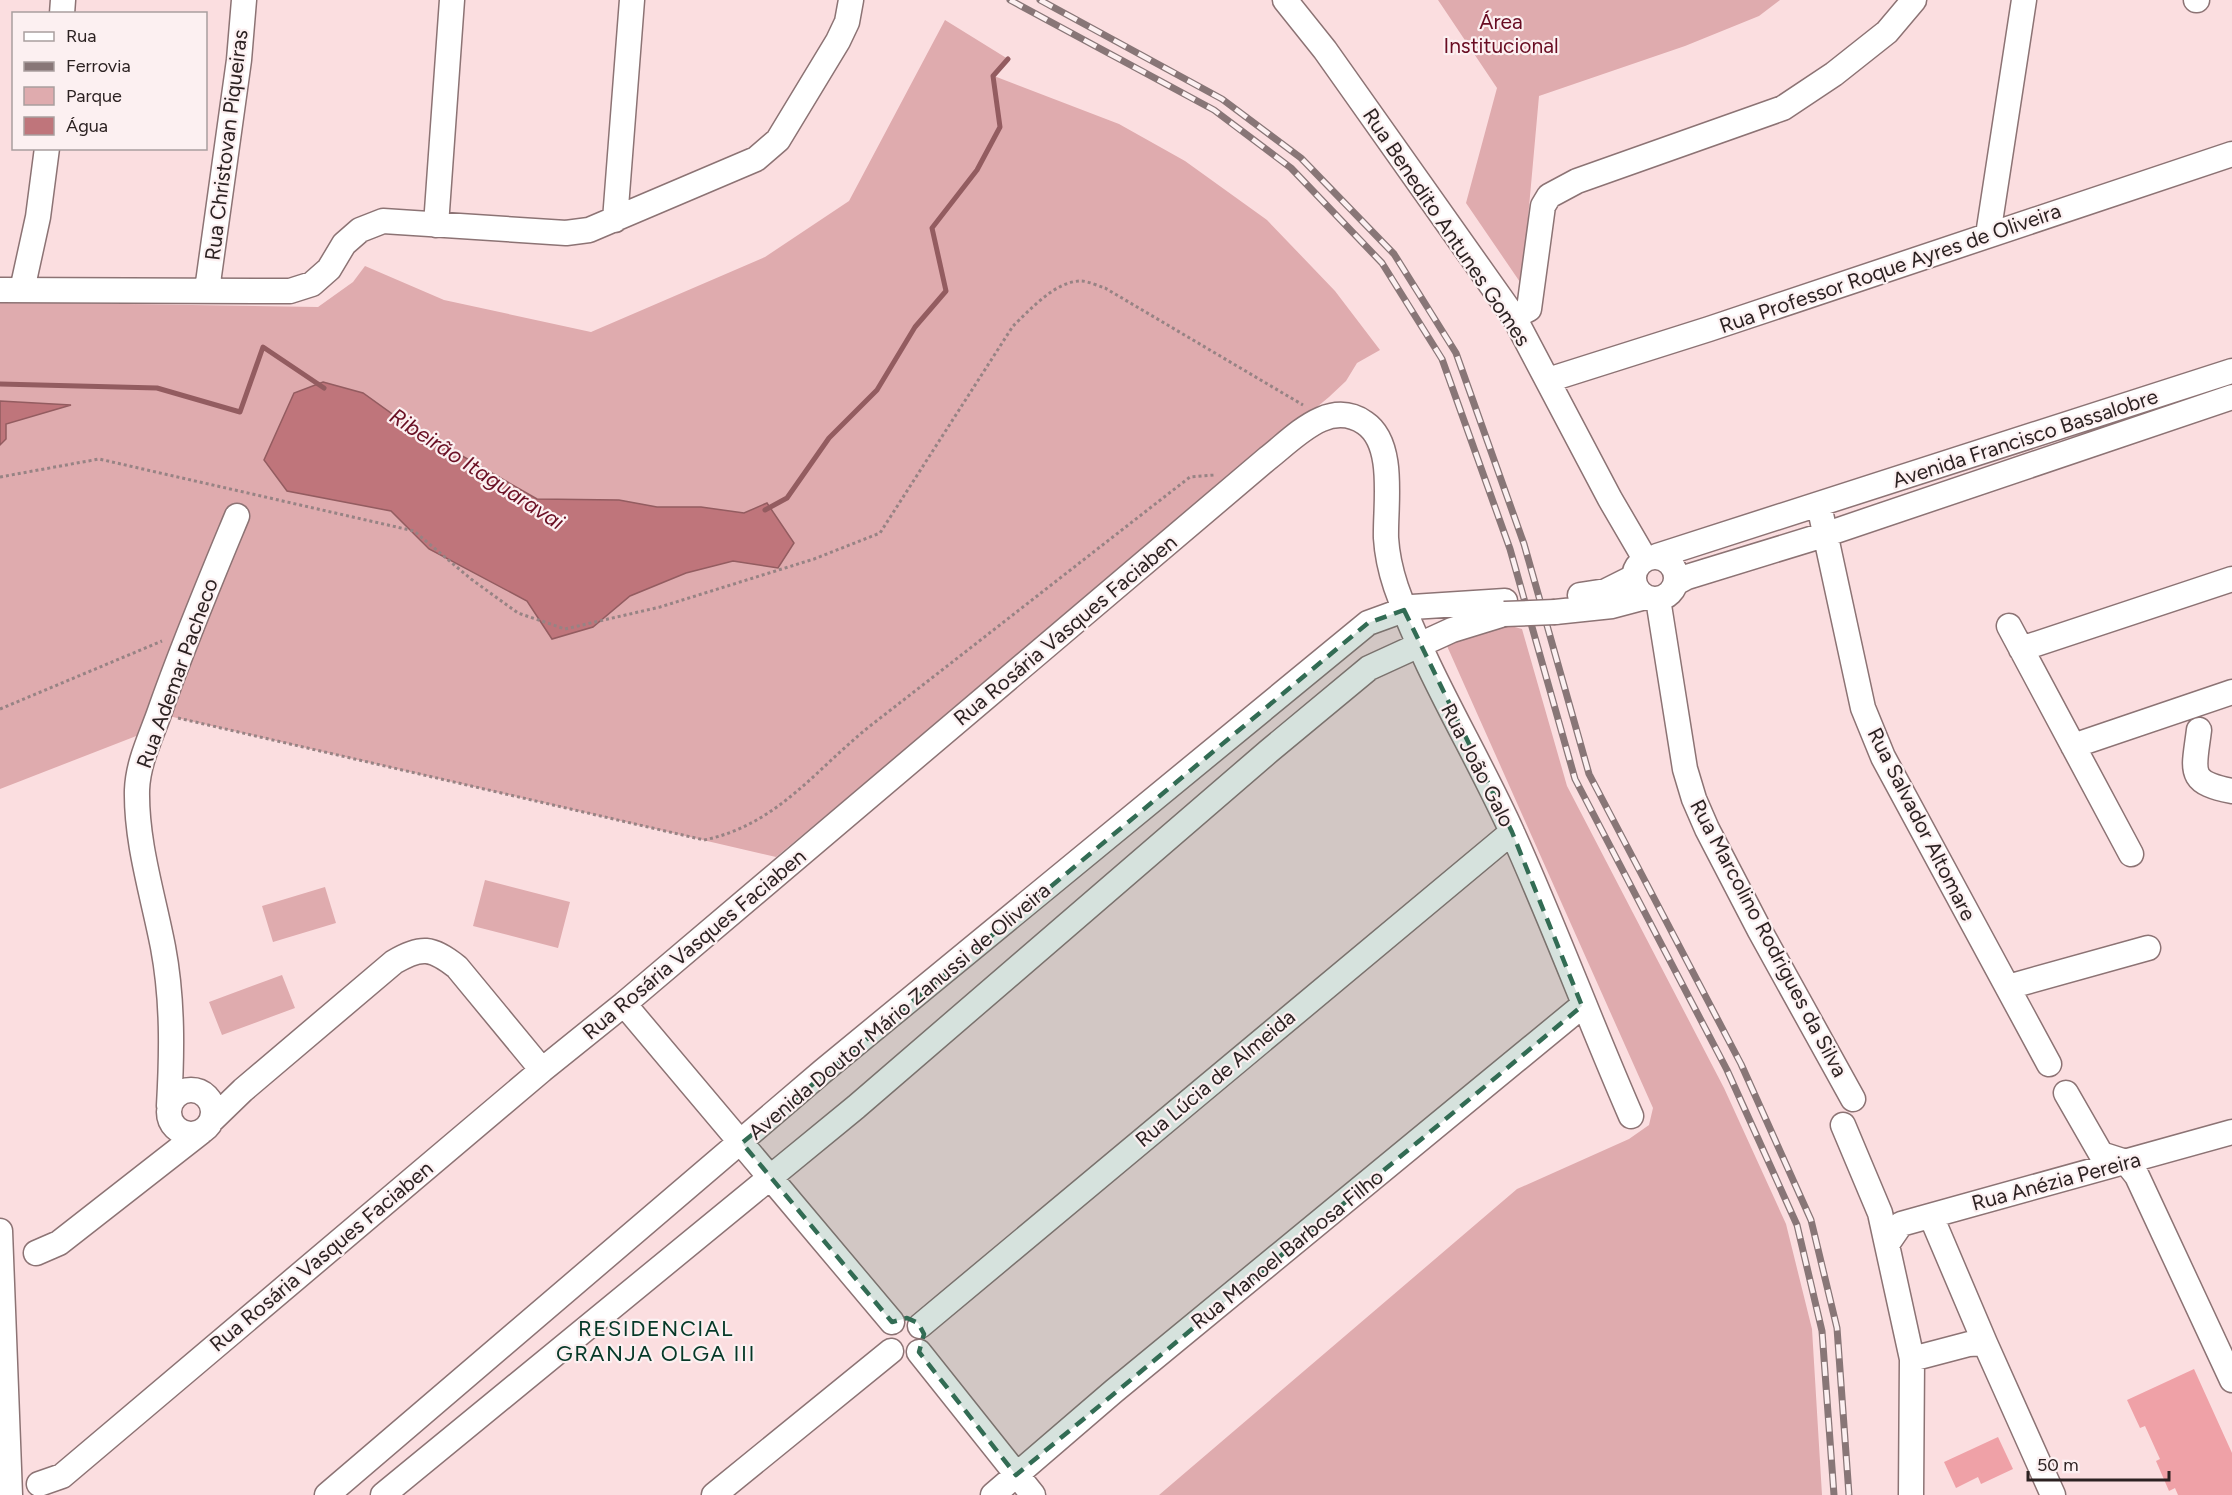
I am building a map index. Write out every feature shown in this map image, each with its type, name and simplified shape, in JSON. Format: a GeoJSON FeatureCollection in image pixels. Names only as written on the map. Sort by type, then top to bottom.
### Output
{"type":"FeatureCollection","features":[{"type":"Feature","properties":{"kind":"street","name":"Rua Christovan Piqueiras"},"geometry":{"type":"LineString","coordinates":[[207,290],[238,72],[244,0]]}},
{"type":"Feature","properties":{"kind":"street"},"geometry":{"type":"LineString","coordinates":[[436,225],[452,0]]}},
{"type":"Feature","properties":{"kind":"street"},"geometry":{"type":"LineString","coordinates":[[615,220],[632,0]]}},
{"type":"Feature","properties":{"kind":"street"},"geometry":{"type":"LineString","coordinates":[[47,150],[38,217],[11,290],[290,291],[312,284],[329,269],[344,244],[360,230],[383,221],[566,233],[589,231],[756,159],[778,140],[838,41],[847,22],[851,0]]}},
{"type":"Feature","properties":{"kind":"street","name":"Rua Benedito Antunes Gomes"},"geometry":{"type":"LineString","coordinates":[[1285,0],[1325,50],[1514,317],[1653,579]]}},
{"type":"Feature","properties":{"kind":"street"},"geometry":{"type":"LineString","coordinates":[[1514,317],[1529,309],[1543,206],[1550,196],[1577,181],[1784,108],[1834,74],[1887,32],[1914,0]]}},
{"type":"Feature","properties":{"kind":"street"},"geometry":{"type":"LineString","coordinates":[[1999,232],[1996,174],[2024,0]]}},
{"type":"Feature","properties":{"kind":"street","name":"Rua Professor Roque Ayres de Oliveira"},"geometry":{"type":"LineString","coordinates":[[1548,380],[2232,154]]}},
{"type":"Feature","properties":{"kind":"street","name":"Avenida Francisco Bassalobre"},"geometry":{"type":"LineString","coordinates":[[1504,608],[1554,604],[1612,606],[1653,579],[1819,505],[2232,371]]}},
{"type":"Feature","properties":{"kind":"street","name":"Avenida Francisco Bassalobre"},"geometry":{"type":"LineString","coordinates":[[1653,579],[1687,577],[1827,534],[2232,397]]}},
{"type":"Feature","properties":{"kind":"street","name":"Rua João Galo"},"geometry":{"type":"LineString","coordinates":[[1323,417],[1338,414],[1351,417],[1365,422],[1377,435],[1386,476],[1386,541],[1392,574],[1404,610],[1419,645],[1512,832],[1582,1006],[1630,1116]]}},
{"type":"Feature","properties":{"kind":"street","name":"Rua Rosária Vasques Faciaben"},"geometry":{"type":"LineString","coordinates":[[39,1484],[62,1476],[542,1070],[624,1004],[1250,473],[1323,417]]}},
{"type":"Feature","properties":{"kind":"street"},"geometry":{"type":"LineString","coordinates":[[1819,505],[1827,534]]}},
{"type":"Feature","properties":{"kind":"street","name":"Rua Ademar Pacheco"},"geometry":{"type":"LineString","coordinates":[[158,1163],[168,1138],[172,1048],[169,989],[163,948],[147,874],[138,816],[137,788],[141,764],[189,629],[237,516]]}},
{"type":"Feature","properties":{"kind":"street","name":"Rua Salvador Altomare"},"geometry":{"type":"LineString","coordinates":[[1827,534],[1863,708],[1883,757],[2049,1064]]}},
{"type":"Feature","properties":{"kind":"street","name":"Rua Marcolino Rodrigues da Silva"},"geometry":{"type":"LineString","coordinates":[[1653,579],[1685,769],[1694,799],[1760,931],[1853,1099]]}},
{"type":"Feature","properties":{"kind":"street"},"geometry":{"type":"LineString","coordinates":[[2021,649],[2232,579]]}},
{"type":"Feature","properties":{"kind":"street","name":"Avenida Doutor Mário Zanussi de Oliveira"},"geometry":{"type":"LineString","coordinates":[[327,1495],[742,1143],[823,1071],[1368,623],[1404,610],[1504,608]]}},
{"type":"Feature","properties":{"kind":"street","name":"Avenida Doutor Mário Zanussi de Oliveira"},"geometry":{"type":"LineString","coordinates":[[383,1495],[855,1107],[1269,751],[1369,668],[1504,608]]}},
{"type":"Feature","properties":{"kind":"street"},"geometry":{"type":"LineString","coordinates":[[2009,626],[2131,854]]}},
{"type":"Feature","properties":{"kind":"street"},"geometry":{"type":"LineString","coordinates":[[2073,746],[2232,692]]}},
{"type":"Feature","properties":{"kind":"street"},"geometry":{"type":"LineString","coordinates":[[2199,730],[2195,767],[2199,778],[2207,786],[2232,791]]}},
{"type":"Feature","properties":{"kind":"street","name":"Rua Lúcia de Almeida"},"geometry":{"type":"LineString","coordinates":[[920,1326],[1512,832]]}},
{"type":"Feature","properties":{"kind":"street"},"geometry":{"type":"LineString","coordinates":[[2008,987],[2148,948]]}},
{"type":"Feature","properties":{"kind":"street"},"geometry":{"type":"LineString","coordinates":[[36,1253],[59,1243],[206,1127],[243,1090],[394,962],[412,952],[425,950],[440,953],[457,967],[542,1070]]}},
{"type":"Feature","properties":{"kind":"street"},"geometry":{"type":"LineString","coordinates":[[624,1004],[892,1322]]}},
{"type":"Feature","properties":{"kind":"street","name":"Rua Manoel Barbosa Filho"},"geometry":{"type":"LineString","coordinates":[[993,1495],[1582,1006]]}},
{"type":"Feature","properties":{"kind":"street","name":"Rua Ademar Pacheco"},"geometry":{"type":"LineString","coordinates":[[172,1048],[177,1073],[198,1092]]}},
{"type":"Feature","properties":{"kind":"street"},"geometry":{"type":"LineString","coordinates":[[198,1092],[212,1107],[206,1127],[194,1134],[180,1132],[174,1127],[169,1110],[177,1094],[198,1092],[221,1097],[243,1090]]}},
{"type":"Feature","properties":{"kind":"street"},"geometry":{"type":"LineString","coordinates":[[2066,1093],[2101,1154],[2126,1162],[2137,1176],[2232,1380]]}},
{"type":"Feature","properties":{"kind":"street"},"geometry":{"type":"LineString","coordinates":[[1843,1125],[1880,1213],[1912,1359],[1911,1495]]}},
{"type":"Feature","properties":{"kind":"street","name":"Rua Anézia Pereira"},"geometry":{"type":"LineString","coordinates":[[1888,1243],[1901,1224],[2232,1132]]}},
{"type":"Feature","properties":{"kind":"street"},"geometry":{"type":"LineString","coordinates":[[1931,1216],[1985,1343],[2054,1495]]}},
{"type":"Feature","properties":{"kind":"street"},"geometry":{"type":"LineString","coordinates":[[0,1232],[10,1495]]}},
{"type":"Feature","properties":{"kind":"street"},"geometry":{"type":"LineString","coordinates":[[907,1318],[920,1326],[924,1340],[919,1352],[906,1357],[891,1351],[885,1336],[892,1322],[907,1318]]}},
{"type":"Feature","properties":{"kind":"street"},"geometry":{"type":"LineString","coordinates":[[1912,1359],[1969,1344],[1985,1343]]}},
{"type":"Feature","properties":{"kind":"street"},"geometry":{"type":"LineString","coordinates":[[714,1495],[891,1351]]}},
{"type":"Feature","properties":{"kind":"street"},"geometry":{"type":"LineString","coordinates":[[919,1352],[1033,1495]]}},
{"type":"Feature","properties":{"kind":"path"},"geometry":{"type":"LineString","coordinates":[[0,477],[99,459],[414,531],[471,579],[518,613],[565,629],[671,604],[814,559],[880,532],[1013,326],[1042,299],[1063,286],[1081,281],[1105,288],[1323,417]]}},
{"type":"Feature","properties":{"kind":"path"},"geometry":{"type":"LineString","coordinates":[[159,714],[704,840],[729,835],[769,815],[866,730],[1190,477],[1250,473]]}},
{"type":"Feature","properties":{"kind":"path"},"geometry":{"type":"LineString","coordinates":[[0,709],[189,629]]}},
{"type":"Feature","properties":{"kind":"highlighted area"},"geometry":{"type":"Polygon","coordinates":[[[1404,610],[1512,832],[1582,1006],[1016,1475],[919,1352],[924,1334],[918,1323],[907,1318],[892,1322],[742,1143],[1368,623],[1404,610]]]}},
{"type":"Feature","properties":{"kind":"green space","name":"Área Institucional"},"geometry":{"type":"Polygon","coordinates":[[[1438,0],[1780,0],[1759,16],[1685,46],[1539,96],[1522,285],[1466,203],[1497,88],[1438,0]]]}},
{"type":"Feature","properties":{"kind":"green space"},"geometry":{"type":"Polygon","coordinates":[[[945,20],[1008,59],[994,76],[1119,124],[1185,161],[1267,220],[1335,291],[1380,350],[1357,363],[1346,381],[1329,397],[776,857],[173,717],[152,709],[144,733],[0,789],[0,302],[318,307],[353,282],[365,266],[444,300],[591,332],[765,257],[849,201],[945,20]]]}},
{"type":"Feature","properties":{"kind":"green space"},"geometry":{"type":"Polygon","coordinates":[[[1500,623],[1522,629],[1567,786],[1724,1088],[1786,1224],[1812,1329],[1822,1495],[1159,1495],[1517,1189],[1629,1139],[1649,1125],[1653,1108],[1447,646],[1478,630],[1500,623]]]}},
{"type":"Feature","properties":{"kind":"green space"},"geometry":{"type":"Polygon","coordinates":[[[485,880],[570,902],[558,948],[473,926],[485,880]]]}},
{"type":"Feature","properties":{"kind":"green space"},"geometry":{"type":"Polygon","coordinates":[[[325,887],[336,923],[273,942],[262,906],[325,887]]]}},
{"type":"Feature","properties":{"kind":"green space"},"geometry":{"type":"Polygon","coordinates":[[[282,975],[295,1008],[222,1035],[209,1002],[282,975]]]}},
{"type":"Feature","properties":{"kind":"water"},"geometry":{"type":"Polygon","coordinates":[[[323,382],[363,393],[405,423],[537,499],[619,500],[657,507],[701,507],[744,513],[767,503],[794,543],[778,568],[733,561],[686,573],[630,596],[593,627],[552,639],[527,601],[429,549],[391,511],[287,491],[264,460],[294,393],[323,382]]]}},
{"type":"Feature","properties":{"kind":"water"},"geometry":{"type":"Polygon","coordinates":[[[0,401],[71,405],[6,424],[6,439],[0,445],[0,401]]]}},
{"type":"Feature","properties":{"kind":"building"},"geometry":{"type":"Polygon","coordinates":[[[2194,1369],[2232,1453],[2232,1495],[2178,1495],[2175,1488],[2169,1491],[2156,1461],[2160,1459],[2145,1426],[2140,1428],[2127,1400],[2194,1369]]]}},
{"type":"Feature","properties":{"kind":"building"},"geometry":{"type":"Polygon","coordinates":[[[1998,1437],[2013,1469],[1981,1484],[1978,1477],[1956,1488],[1944,1462],[1998,1437]]]}},
{"type":"Feature","properties":{"kind":"waterway","name":"Ribeirão Itaguaravai"},"geometry":{"type":"LineString","coordinates":[[765,510],[787,498],[829,438],[877,390],[915,327],[946,291],[932,228],[977,170],[1000,127],[993,76],[1008,59]]}},
{"type":"Feature","properties":{"kind":"waterway","name":"Ribeirão Itaguaravai"},"geometry":{"type":"LineString","coordinates":[[0,384],[157,388],[240,412],[263,347],[324,388]]}},
{"type":"Feature","properties":{"kind":"railway"},"geometry":{"type":"LineString","coordinates":[[1010,0],[1214,110],[1291,168],[1382,263],[1442,359],[1510,549],[1575,779],[1727,1070],[1797,1225],[1822,1331],[1834,1495]]}},
{"type":"Feature","properties":{"kind":"railway"},"geometry":{"type":"LineString","coordinates":[[1040,0],[1222,99],[1301,158],[1394,254],[1456,353],[1524,544],[1589,774],[1741,1064],[1811,1220],[1837,1328],[1849,1495]]}},
{"type":"Feature","properties":{"kind":"district","name":"RESIDENCIAL GRANJA OLGA III"},"geometry":{"type":"Point","coordinates":[656,1340]}}]}
